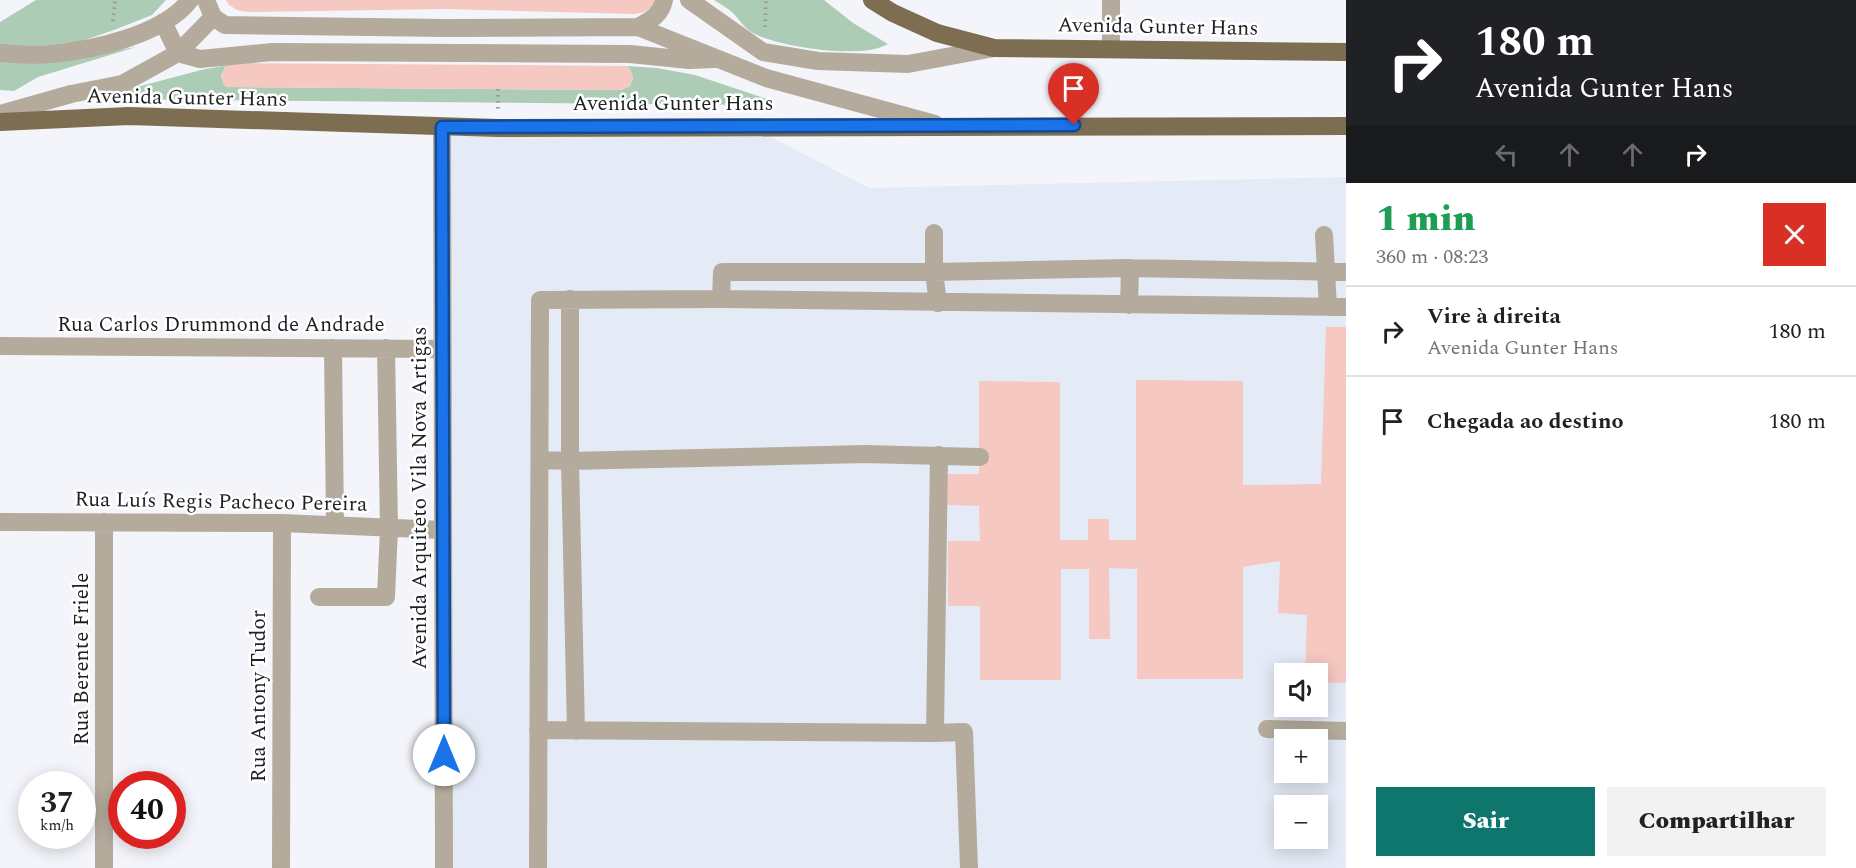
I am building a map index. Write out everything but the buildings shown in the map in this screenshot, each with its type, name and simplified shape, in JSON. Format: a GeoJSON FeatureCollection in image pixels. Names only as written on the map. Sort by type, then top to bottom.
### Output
{"type":"FeatureCollection","features":[{"type":"Feature","properties":{"kind":"main road","name":"Avenida Gunter Hans"},"geometry":{"type":"LineString","coordinates":[[872,0],[892,13],[937,33],[994,48],[1346,52]]}},
{"type":"Feature","properties":{"kind":"main road","name":"Avenida Gunter Hans"},"geometry":{"type":"LineString","coordinates":[[0,123],[129,116],[442,127],[1346,126]]}},
{"type":"Feature","properties":{"kind":"street"},"geometry":{"type":"LineString","coordinates":[[0,54],[50,54],[116,43],[163,22],[190,0]]}},
{"type":"Feature","properties":{"kind":"street"},"geometry":{"type":"LineString","coordinates":[[638,27],[653,19],[662,10],[664,0]]}},
{"type":"Feature","properties":{"kind":"street"},"geometry":{"type":"LineString","coordinates":[[689,0],[763,52],[818,61],[908,64],[994,48]]}},
{"type":"Feature","properties":{"kind":"street"},"geometry":{"type":"LineString","coordinates":[[1111,0],[1111,49]]}},
{"type":"Feature","properties":{"kind":"street"},"geometry":{"type":"LineString","coordinates":[[0,114],[71,94],[122,84],[178,53],[210,8],[225,25],[638,27],[766,78],[938,125]]}},
{"type":"Feature","properties":{"kind":"street"},"geometry":{"type":"LineString","coordinates":[[163,22],[178,53]]}},
{"type":"Feature","properties":{"kind":"street"},"geometry":{"type":"LineString","coordinates":[[178,53],[200,58],[284,52],[630,54],[689,60],[716,59]]}},
{"type":"Feature","properties":{"kind":"street","name":"Avenida Arquiteto Vila Nova Artigas"},"geometry":{"type":"LineString","coordinates":[[442,127],[444,868]]}},
{"type":"Feature","properties":{"kind":"street"},"geometry":{"type":"LineString","coordinates":[[934,233],[934,272],[938,303]]}},
{"type":"Feature","properties":{"kind":"street"},"geometry":{"type":"LineString","coordinates":[[538,868],[540,300],[721,299],[1337,307],[1326,272],[1324,235]]}},
{"type":"Feature","properties":{"kind":"street"},"geometry":{"type":"LineString","coordinates":[[1129,305],[1130,268]]}},
{"type":"Feature","properties":{"kind":"street"},"geometry":{"type":"LineString","coordinates":[[721,299],[722,272],[934,272],[1130,268],[1346,272]]}},
{"type":"Feature","properties":{"kind":"street"},"geometry":{"type":"LineString","coordinates":[[570,299],[570,461],[576,731]]}},
{"type":"Feature","properties":{"kind":"street","name":"Rua Carlos Drummond de Andrade"},"geometry":{"type":"LineString","coordinates":[[0,346],[441,349]]}},
{"type":"Feature","properties":{"kind":"street"},"geometry":{"type":"LineString","coordinates":[[333,348],[335,525]]}},
{"type":"Feature","properties":{"kind":"street"},"geometry":{"type":"LineString","coordinates":[[319,597],[386,597],[389,528],[386,348]]}},
{"type":"Feature","properties":{"kind":"street"},"geometry":{"type":"LineString","coordinates":[[540,460],[865,454],[980,457]]}},
{"type":"Feature","properties":{"kind":"street"},"geometry":{"type":"LineString","coordinates":[[936,733],[939,455]]}},
{"type":"Feature","properties":{"kind":"street","name":"Rua Luís Regis Pacheco Pereira"},"geometry":{"type":"LineString","coordinates":[[0,522],[282,523],[442,530]]}},
{"type":"Feature","properties":{"kind":"street","name":"Rua Berente Friele"},"geometry":{"type":"LineString","coordinates":[[104,522],[104,868]]}},
{"type":"Feature","properties":{"kind":"street","name":"Rua Antony Tudor"},"geometry":{"type":"LineString","coordinates":[[281,868],[282,523]]}},
{"type":"Feature","properties":{"kind":"street"},"geometry":{"type":"LineString","coordinates":[[1267,729],[1346,731]]}},
{"type":"Feature","properties":{"kind":"street"},"geometry":{"type":"LineString","coordinates":[[538,730],[963,732],[969,868]]}},
{"type":"Feature","properties":{"kind":"shaded area"},"geometry":{"type":"Polygon","coordinates":[[[447,134],[769,136],[869,188],[1346,177],[1346,868],[451,868],[447,134]]]}},
{"type":"Feature","properties":{"kind":"green space"},"geometry":{"type":"Polygon","coordinates":[[[36,0],[166,0],[152,15],[79,42],[41,46],[0,46],[0,22],[36,0]]]}},
{"type":"Feature","properties":{"kind":"green space"},"geometry":{"type":"Polygon","coordinates":[[[714,0],[824,0],[853,23],[888,44],[876,49],[840,51],[781,43],[750,31],[731,11],[714,0]]]}},
{"type":"Feature","properties":{"kind":"green space"},"geometry":{"type":"Polygon","coordinates":[[[136,47],[38,77],[14,91],[0,90],[0,60],[52,61],[136,47]]]}},
{"type":"Feature","properties":{"kind":"green space"},"geometry":{"type":"Polygon","coordinates":[[[233,64],[225,67],[221,76],[224,85],[228,87],[621,90],[630,86],[633,78],[630,69],[626,66],[657,68],[695,75],[773,101],[760,105],[92,99],[201,70],[233,64]]]}},
{"type":"Feature","properties":{"kind":"route"},"geometry":{"type":"LineString","coordinates":[[444,755],[442,127],[1074,125]]}}]}
